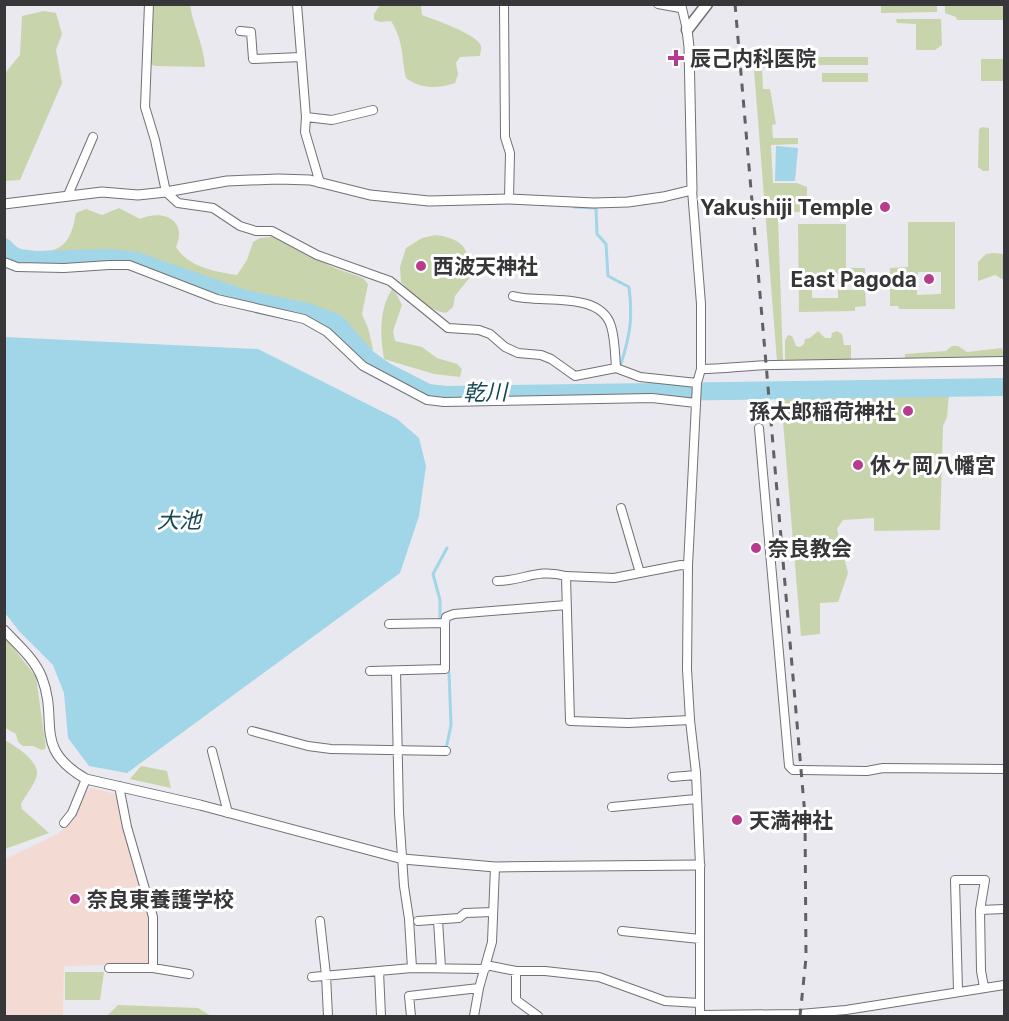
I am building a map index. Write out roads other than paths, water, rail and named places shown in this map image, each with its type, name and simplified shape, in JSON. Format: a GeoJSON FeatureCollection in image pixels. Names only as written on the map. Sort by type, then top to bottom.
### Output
{"type":"FeatureCollection","features":[{"type":"Feature","properties":{"kind":"main road"},"geometry":{"type":"LineString","coordinates":[[687,30],[707,4]]}},
{"type":"Feature","properties":{"kind":"street"},"geometry":{"type":"LineString","coordinates":[[149,4],[145,107],[166,192],[178,203],[213,208],[240,226],[256,231],[272,231],[317,255],[390,281],[448,327],[479,330],[490,334],[505,347],[518,353],[551,358],[575,376],[616,368],[640,377],[697,383]]}},
{"type":"Feature","properties":{"kind":"street"},"geometry":{"type":"LineString","coordinates":[[297,4],[306,117],[305,132],[320,183]]}},
{"type":"Feature","properties":{"kind":"street"},"geometry":{"type":"LineString","coordinates":[[504,4],[505,137],[510,153],[509,199]]}},
{"type":"Feature","properties":{"kind":"street"},"geometry":{"type":"LineString","coordinates":[[658,4],[680,6],[687,30],[692,190],[701,304],[701,369],[697,383],[688,566],[687,669],[696,776],[700,865],[700,1016],[800,1014],[846,1010],[1005,985]]}},
{"type":"Feature","properties":{"kind":"street"},"geometry":{"type":"LineString","coordinates":[[240,31],[251,32],[253,59],[301,57]]}},
{"type":"Feature","properties":{"kind":"street"},"geometry":{"type":"LineString","coordinates":[[306,117],[332,120],[373,110]]}},
{"type":"Feature","properties":{"kind":"street"},"geometry":{"type":"LineString","coordinates":[[68,195],[93,137]]}},
{"type":"Feature","properties":{"kind":"street"},"geometry":{"type":"LineString","coordinates":[[4,204],[102,192],[138,195],[226,182],[278,179],[310,180],[370,195],[429,201],[509,199],[594,203],[628,202],[692,190]]}},
{"type":"Feature","properties":{"kind":"street"},"geometry":{"type":"LineString","coordinates":[[4,262],[17,267],[129,266],[217,299],[304,320],[327,332],[363,366],[427,400],[444,402],[652,398],[696,404]]}},
{"type":"Feature","properties":{"kind":"street"},"geometry":{"type":"LineString","coordinates":[[513,296],[521,299],[563,300],[599,309],[611,325],[616,368]]}},
{"type":"Feature","properties":{"kind":"street"},"geometry":{"type":"LineString","coordinates":[[701,369],[771,365],[1005,361]]}},
{"type":"Feature","properties":{"kind":"street"},"geometry":{"type":"LineString","coordinates":[[759,428],[789,766],[793,770],[1005,769]]}},
{"type":"Feature","properties":{"kind":"street"},"geometry":{"type":"LineString","coordinates":[[621,508],[640,573]]}},
{"type":"Feature","properties":{"kind":"street"},"geometry":{"type":"LineString","coordinates":[[496,581],[510,581],[531,574],[543,573],[614,578],[681,565],[688,566]]}},
{"type":"Feature","properties":{"kind":"street"},"geometry":{"type":"LineString","coordinates":[[566,576],[570,721],[628,723],[690,720]]}},
{"type":"Feature","properties":{"kind":"street"},"geometry":{"type":"LineString","coordinates":[[370,671],[445,669],[445,623],[446,617],[454,614],[566,605]]}},
{"type":"Feature","properties":{"kind":"street"},"geometry":{"type":"LineString","coordinates":[[389,624],[445,623]]}},
{"type":"Feature","properties":{"kind":"street"},"geometry":{"type":"LineString","coordinates":[[4,630],[30,658],[41,676],[45,686],[51,741],[55,753],[72,771],[86,779],[403,859],[495,867],[700,865]]}},
{"type":"Feature","properties":{"kind":"street"},"geometry":{"type":"LineString","coordinates":[[396,671],[396,751],[404,886],[412,968]]}},
{"type":"Feature","properties":{"kind":"street"},"geometry":{"type":"LineString","coordinates":[[252,732],[308,746],[331,749],[446,751]]}},
{"type":"Feature","properties":{"kind":"street"},"geometry":{"type":"LineString","coordinates":[[212,751],[228,813]]}},
{"type":"Feature","properties":{"kind":"street"},"geometry":{"type":"LineString","coordinates":[[672,777],[696,776]]}},
{"type":"Feature","properties":{"kind":"street"},"geometry":{"type":"LineString","coordinates":[[64,823],[72,813],[86,779]]}},
{"type":"Feature","properties":{"kind":"street"},"geometry":{"type":"LineString","coordinates":[[119,786],[127,827],[153,917],[153,968]]}},
{"type":"Feature","properties":{"kind":"street"},"geometry":{"type":"LineString","coordinates":[[612,807],[696,799]]}},
{"type":"Feature","properties":{"kind":"street"},"geometry":{"type":"LineString","coordinates":[[474,1017],[479,988],[492,942],[495,867]]}},
{"type":"Feature","properties":{"kind":"street"},"geometry":{"type":"LineString","coordinates":[[958,991],[955,880],[985,880],[980,910],[981,971],[984,987]]}},
{"type":"Feature","properties":{"kind":"street"},"geometry":{"type":"LineString","coordinates":[[980,910],[1005,909]]}},
{"type":"Feature","properties":{"kind":"street"},"geometry":{"type":"LineString","coordinates":[[417,921],[459,918],[465,913],[494,912]]}},
{"type":"Feature","properties":{"kind":"street"},"geometry":{"type":"LineString","coordinates":[[438,920],[441,968]]}},
{"type":"Feature","properties":{"kind":"street"},"geometry":{"type":"LineString","coordinates":[[320,921],[328,1017]]}},
{"type":"Feature","properties":{"kind":"street"},"geometry":{"type":"LineString","coordinates":[[622,931],[700,939]]}},
{"type":"Feature","properties":{"kind":"street"},"geometry":{"type":"LineString","coordinates":[[312,976],[412,968],[486,967],[516,971],[545,971],[599,977],[665,1001],[699,1003]]}},
{"type":"Feature","properties":{"kind":"street"},"geometry":{"type":"LineString","coordinates":[[109,968],[153,968],[189,974]]}},
{"type":"Feature","properties":{"kind":"street"},"geometry":{"type":"LineString","coordinates":[[379,971],[381,1017]]}},
{"type":"Feature","properties":{"kind":"street"},"geometry":{"type":"LineString","coordinates":[[516,971],[516,1000],[538,1017]]}},
{"type":"Feature","properties":{"kind":"street"},"geometry":{"type":"LineString","coordinates":[[411,1017],[409,996],[479,988]]}},
{"type":"Feature","properties":{"kind":"water"},"geometry":{"type":"Polygon","coordinates":[[[776,146],[798,148],[795,181],[775,181],[776,146]]]}},
{"type":"Feature","properties":{"kind":"water","name":"大池"},"geometry":{"type":"Polygon","coordinates":[[[5,337],[258,349],[397,419],[419,438],[426,466],[419,516],[400,573],[127,773],[89,766],[68,738],[64,693],[53,665],[19,631],[5,613],[5,337]]]}},
{"type":"Feature","properties":{"kind":"waterway"},"geometry":{"type":"LineString","coordinates":[[574,207],[596,208],[597,234],[606,244],[608,276],[629,287],[630,326],[621,364]]}},
{"type":"Feature","properties":{"kind":"waterway","name":"乾川"},"geometry":{"type":"LineString","coordinates":[[4,247],[19,258],[35,260],[109,258],[136,261],[245,299],[307,312],[336,323],[367,358],[385,371],[428,393],[446,395],[1004,387]]}},
{"type":"Feature","properties":{"kind":"waterway"},"geometry":{"type":"LineString","coordinates":[[440,619],[440,600],[433,574],[447,548]]}},
{"type":"Feature","properties":{"kind":"waterway"},"geometry":{"type":"LineString","coordinates":[[446,749],[451,725],[449,673]]}},
{"type":"Feature","properties":{"kind":"railway"},"geometry":{"type":"LineString","coordinates":[[735,4],[805,816],[806,958],[800,1016]]}},
{"type":"Feature","properties":{"kind":"place","name":"辰己内科医院"},"geometry":{"type":"Point","coordinates":[676,58]}},
{"type":"Feature","properties":{"kind":"place","name":"Yakushiji Temple"},"geometry":{"type":"Point","coordinates":[885,207]}},
{"type":"Feature","properties":{"kind":"place","name":"西波天神社"},"geometry":{"type":"Point","coordinates":[421,266]}},
{"type":"Feature","properties":{"kind":"place","name":"East Pagoda"},"geometry":{"type":"Point","coordinates":[929,279]}},
{"type":"Feature","properties":{"kind":"place","name":"孫太郎稲荷神社"},"geometry":{"type":"Point","coordinates":[908,411]}},
{"type":"Feature","properties":{"kind":"place","name":"休ヶ岡八幡宮"},"geometry":{"type":"Point","coordinates":[858,465]}},
{"type":"Feature","properties":{"kind":"place","name":"奈良教会"},"geometry":{"type":"Point","coordinates":[756,548]}},
{"type":"Feature","properties":{"kind":"place","name":"天満神社"},"geometry":{"type":"Point","coordinates":[737,820]}},
{"type":"Feature","properties":{"kind":"place","name":"奈良東養護学校"},"geometry":{"type":"Point","coordinates":[75,899]}}]}
